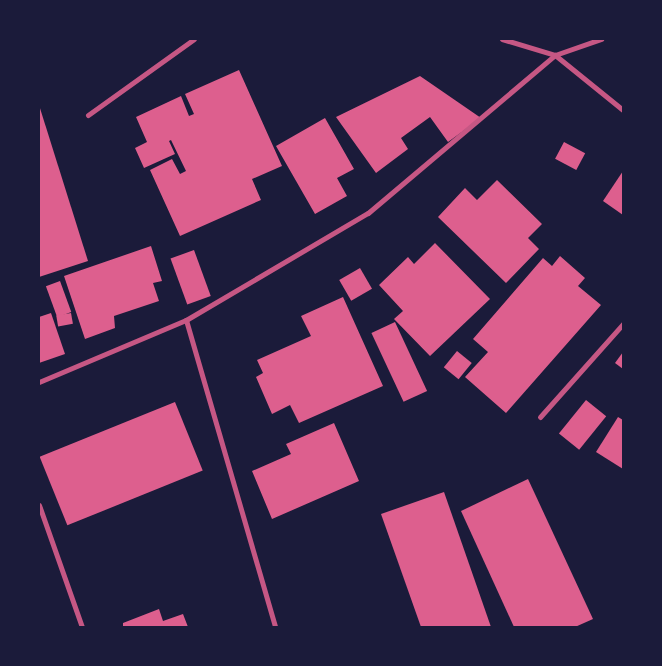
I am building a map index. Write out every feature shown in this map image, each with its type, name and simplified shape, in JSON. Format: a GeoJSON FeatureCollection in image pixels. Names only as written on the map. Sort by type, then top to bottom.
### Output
{"type":"FeatureCollection","features":[{"type":"Feature","properties":{"kind":"street"},"geometry":{"type":"LineString","coordinates":[[88,115],[194,39]]}},
{"type":"Feature","properties":{"kind":"street"},"geometry":{"type":"LineString","coordinates":[[502,39],[554,55],[623,110]]}},
{"type":"Feature","properties":{"kind":"street"},"geometry":{"type":"LineString","coordinates":[[39,382],[186,320],[368,213],[554,55],[601,39]]}},
{"type":"Feature","properties":{"kind":"street"},"geometry":{"type":"LineString","coordinates":[[186,320],[275,627]]}},
{"type":"Feature","properties":{"kind":"street"},"geometry":{"type":"LineString","coordinates":[[540,417],[623,324]]}},
{"type":"Feature","properties":{"kind":"street"},"geometry":{"type":"LineString","coordinates":[[39,505],[82,627]]}},
{"type":"Feature","properties":{"kind":"building"},"geometry":{"type":"Polygon","coordinates":[[[239,70],[282,166],[252,179],[261,200],[180,236],[150,170],[172,159],[180,174],[186,171],[171,140],[169,141],[175,154],[144,168],[135,148],[147,142],[136,117],[181,96],[189,116],[194,114],[185,94],[239,70]]]}},
{"type":"Feature","properties":{"kind":"building"},"geometry":{"type":"Polygon","coordinates":[[[420,76],[481,118],[448,142],[430,117],[401,138],[408,149],[376,173],[336,117],[420,76]]]}},
{"type":"Feature","properties":{"kind":"building"},"geometry":{"type":"Polygon","coordinates":[[[39,105],[88,261],[39,277],[39,105]]]}},
{"type":"Feature","properties":{"kind":"building"},"geometry":{"type":"Polygon","coordinates":[[[325,118],[354,169],[337,178],[347,196],[315,214],[276,146],[325,118]]]}},
{"type":"Feature","properties":{"kind":"building"},"geometry":{"type":"Polygon","coordinates":[[[564,142],[585,153],[576,170],[555,159],[564,142]]]}},
{"type":"Feature","properties":{"kind":"building"},"geometry":{"type":"Polygon","coordinates":[[[623,171],[623,215],[603,201],[623,171]]]}},
{"type":"Feature","properties":{"kind":"building"},"geometry":{"type":"Polygon","coordinates":[[[497,180],[542,224],[528,238],[539,249],[506,283],[438,217],[465,188],[477,200],[497,180]]]}},
{"type":"Feature","properties":{"kind":"building"},"geometry":{"type":"Polygon","coordinates":[[[435,243],[490,299],[430,356],[394,319],[403,311],[379,285],[408,257],[414,264],[435,243]]]}},
{"type":"Feature","properties":{"kind":"building"},"geometry":{"type":"Polygon","coordinates":[[[151,246],[162,281],[153,283],[159,301],[114,316],[115,328],[85,339],[64,276],[151,246]]]}},
{"type":"Feature","properties":{"kind":"building"},"geometry":{"type":"Polygon","coordinates":[[[194,250],[211,296],[187,305],[171,259],[194,250]]]}},
{"type":"Feature","properties":{"kind":"building"},"geometry":{"type":"Polygon","coordinates":[[[560,256],[585,278],[578,286],[601,305],[506,413],[465,377],[488,352],[473,339],[543,258],[552,266],[560,256]]]}},
{"type":"Feature","properties":{"kind":"building"},"geometry":{"type":"Polygon","coordinates":[[[360,268],[372,289],[351,301],[339,280],[360,268]]]}},
{"type":"Feature","properties":{"kind":"building"},"geometry":{"type":"Polygon","coordinates":[[[60,281],[71,312],[57,317],[46,286],[60,281]]]}},
{"type":"Feature","properties":{"kind":"building"},"geometry":{"type":"Polygon","coordinates":[[[343,297],[383,386],[299,423],[290,405],[272,414],[256,377],[263,373],[257,360],[311,336],[301,316],[343,297]]]}},
{"type":"Feature","properties":{"kind":"building"},"geometry":{"type":"Polygon","coordinates":[[[51,313],[65,354],[39,363],[39,317],[51,313]]]}},
{"type":"Feature","properties":{"kind":"building"},"geometry":{"type":"Polygon","coordinates":[[[71,313],[73,324],[58,326],[56,316],[71,313]]]}},
{"type":"Feature","properties":{"kind":"building"},"geometry":{"type":"Polygon","coordinates":[[[395,322],[427,391],[404,402],[371,333],[395,322]]]}},
{"type":"Feature","properties":{"kind":"building"},"geometry":{"type":"Polygon","coordinates":[[[457,351],[472,363],[459,379],[444,367],[457,351]]]}},
{"type":"Feature","properties":{"kind":"building"},"geometry":{"type":"Polygon","coordinates":[[[623,352],[623,369],[615,363],[623,352]]]}},
{"type":"Feature","properties":{"kind":"building"},"geometry":{"type":"Polygon","coordinates":[[[586,400],[606,416],[579,450],[559,433],[586,400]]]}},
{"type":"Feature","properties":{"kind":"building"},"geometry":{"type":"Polygon","coordinates":[[[175,402],[203,471],[67,525],[40,457],[175,402]]]}},
{"type":"Feature","properties":{"kind":"building"},"geometry":{"type":"Polygon","coordinates":[[[618,417],[623,420],[623,469],[596,452],[618,417]]]}},
{"type":"Feature","properties":{"kind":"building"},"geometry":{"type":"Polygon","coordinates":[[[334,423],[359,481],[272,519],[252,471],[291,454],[286,444],[334,423]]]}},
{"type":"Feature","properties":{"kind":"building"},"geometry":{"type":"Polygon","coordinates":[[[528,479],[593,619],[575,627],[514,627],[461,511],[528,479]]]}},
{"type":"Feature","properties":{"kind":"building"},"geometry":{"type":"Polygon","coordinates":[[[444,492],[491,627],[421,627],[381,514],[444,492]]]}},
{"type":"Feature","properties":{"kind":"building"},"geometry":{"type":"Polygon","coordinates":[[[159,609],[163,621],[183,614],[188,627],[123,627],[123,623],[159,609]]]}}]}
